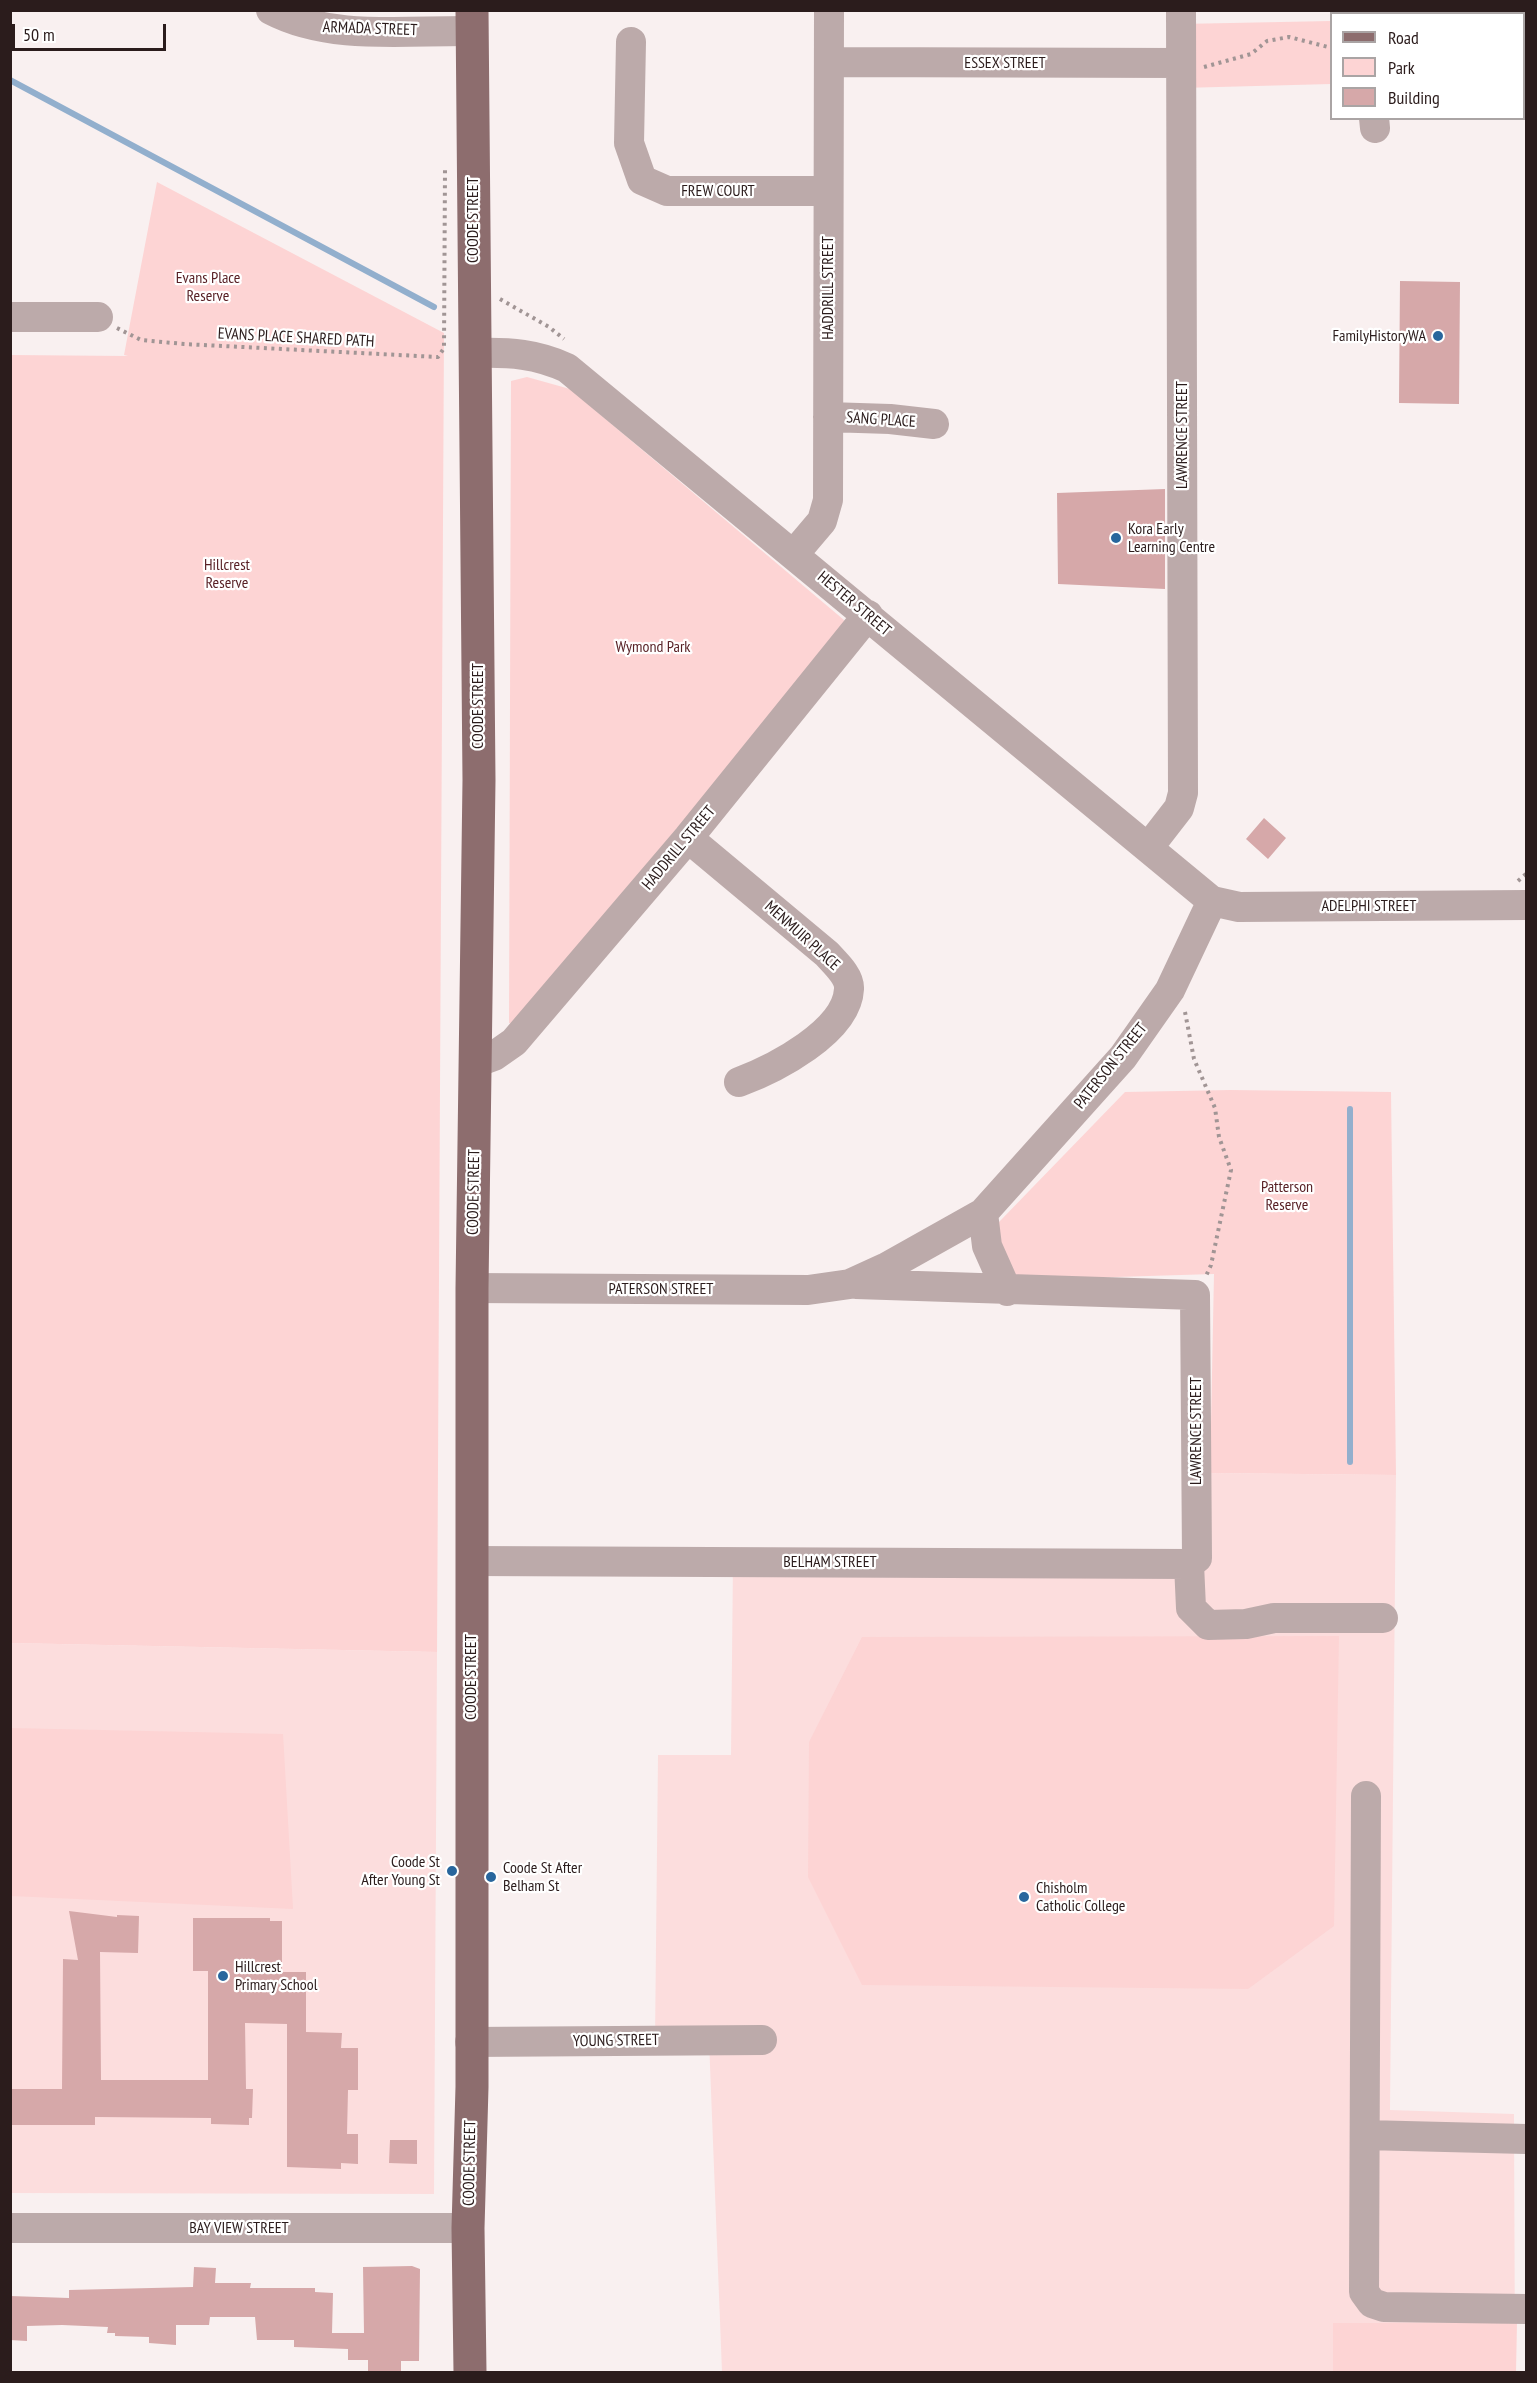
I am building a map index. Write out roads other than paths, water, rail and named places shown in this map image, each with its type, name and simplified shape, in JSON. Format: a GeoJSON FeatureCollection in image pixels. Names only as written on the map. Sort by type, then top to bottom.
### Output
{"type":"FeatureCollection","features":[{"type":"Feature","properties":{"kind":"main road","name":"COODE STREET"},"geometry":{"type":"LineString","coordinates":[[470,2373],[468,2228],[472,1288],[479,803],[472,21]]}},
{"type":"Feature","properties":{"kind":"street","name":"ARMADA STREET"},"geometry":{"type":"LineString","coordinates":[[271,10],[288,19],[325,28],[472,21]]}},
{"type":"Feature","properties":{"kind":"street","name":"HADDRILL STREET"},"geometry":{"type":"LineString","coordinates":[[794,554],[822,521],[826,511],[829,10]]}},
{"type":"Feature","properties":{"kind":"street","name":"LAWRENCE STREET"},"geometry":{"type":"LineString","coordinates":[[1148,848],[1179,808],[1183,793],[1180,10]]}},
{"type":"Feature","properties":{"kind":"street","name":"FREW COURT"},"geometry":{"type":"LineString","coordinates":[[631,42],[629,143],[642,180],[667,191],[828,191]]}},
{"type":"Feature","properties":{"kind":"street","name":"ESSEX STREET"},"geometry":{"type":"LineString","coordinates":[[829,62],[1180,69]]}},
{"type":"Feature","properties":{"kind":"street"},"geometry":{"type":"LineString","coordinates":[[10,317],[98,317]]}},
{"type":"Feature","properties":{"kind":"street","name":"HESTER STREET"},"geometry":{"type":"LineString","coordinates":[[476,353],[513,352],[544,358],[567,368],[1212,901]]}},
{"type":"Feature","properties":{"kind":"street","name":"SANG PLACE"},"geometry":{"type":"LineString","coordinates":[[828,417],[890,419],[933,424]]}},
{"type":"Feature","properties":{"kind":"street","name":"HADDRILL STREET"},"geometry":{"type":"LineString","coordinates":[[476,1063],[494,1056],[514,1042],[688,838],[868,615]]}},
{"type":"Feature","properties":{"kind":"street","name":"MENMUIR PLACE"},"geometry":{"type":"LineString","coordinates":[[688,838],[827,954],[845,975],[849,988],[844,1007],[818,1039],[773,1069],[739,1082]]}},
{"type":"Feature","properties":{"kind":"street","name":"ADELPHI STREET"},"geometry":{"type":"LineString","coordinates":[[1212,901],[1239,907],[1527,906]]}},
{"type":"Feature","properties":{"kind":"street","name":"PATERSON STREET"},"geometry":{"type":"LineString","coordinates":[[850,1284],[885,1268],[983,1213],[1123,1057],[1170,990],[1212,901]]}},
{"type":"Feature","properties":{"kind":"street"},"geometry":{"type":"LineString","coordinates":[[983,1213],[987,1246],[1007,1291]]}},
{"type":"Feature","properties":{"kind":"street","name":"PATERSON STREET"},"geometry":{"type":"LineString","coordinates":[[472,1288],[808,1290],[850,1284],[1007,1291],[1196,1295]]}},
{"type":"Feature","properties":{"kind":"street","name":"LAWRENCE STREET"},"geometry":{"type":"LineString","coordinates":[[1189,1564],[1197,1558],[1196,1295]]}},
{"type":"Feature","properties":{"kind":"street","name":"BELHAM STREET"},"geometry":{"type":"LineString","coordinates":[[472,1561],[1189,1564]]}},
{"type":"Feature","properties":{"kind":"street"},"geometry":{"type":"LineString","coordinates":[[1189,1564],[1191,1608],[1208,1625],[1246,1624],[1274,1618],[1383,1618]]}},
{"type":"Feature","properties":{"kind":"street"},"geometry":{"type":"LineString","coordinates":[[1366,1796],[1364,2292],[1372,2303],[1384,2307],[1527,2308]]}},
{"type":"Feature","properties":{"kind":"street","name":"YOUNG STREET"},"geometry":{"type":"LineString","coordinates":[[470,2042],[762,2040]]}},
{"type":"Feature","properties":{"kind":"street"},"geometry":{"type":"LineString","coordinates":[[1365,2135],[1527,2139]]}},
{"type":"Feature","properties":{"kind":"street","name":"BAY VIEW STREET"},"geometry":{"type":"LineString","coordinates":[[10,2228],[468,2228]]}},
{"type":"Feature","properties":{"kind":"waterway"},"geometry":{"type":"LineString","coordinates":[[10,80],[434,307]]}},
{"type":"Feature","properties":{"kind":"waterway"},"geometry":{"type":"LineString","coordinates":[[1350,1109],[1350,1462]]}},
{"type":"Feature","properties":{"kind":"place","name":"FamilyHistoryWA"},"geometry":{"type":"Point","coordinates":[1438,336]}},
{"type":"Feature","properties":{"kind":"place","name":"Kora Early Learning Centre"},"geometry":{"type":"Point","coordinates":[1116,538]}},
{"type":"Feature","properties":{"kind":"place","name":"Coode St After Young St"},"geometry":{"type":"Point","coordinates":[452,1871]}},
{"type":"Feature","properties":{"kind":"place","name":"Coode St After Belham St"},"geometry":{"type":"Point","coordinates":[491,1877]}},
{"type":"Feature","properties":{"kind":"place","name":"Chisholm Catholic College"},"geometry":{"type":"Point","coordinates":[1024,1897]}},
{"type":"Feature","properties":{"kind":"place","name":"Hillcrest Primary School"},"geometry":{"type":"Point","coordinates":[223,1976]}},
{"type":"Feature","properties":{"kind":"park label","name":"Evans Place Reserve"},"geometry":{"type":"Point","coordinates":[208,287]}},
{"type":"Feature","properties":{"kind":"park label","name":"Hillcrest Reserve"},"geometry":{"type":"Point","coordinates":[227,574]}},
{"type":"Feature","properties":{"kind":"park label","name":"Wymond Park"},"geometry":{"type":"Point","coordinates":[653,647]}},
{"type":"Feature","properties":{"kind":"park label","name":"Patterson Reserve"},"geometry":{"type":"Point","coordinates":[1287,1196]}}]}
